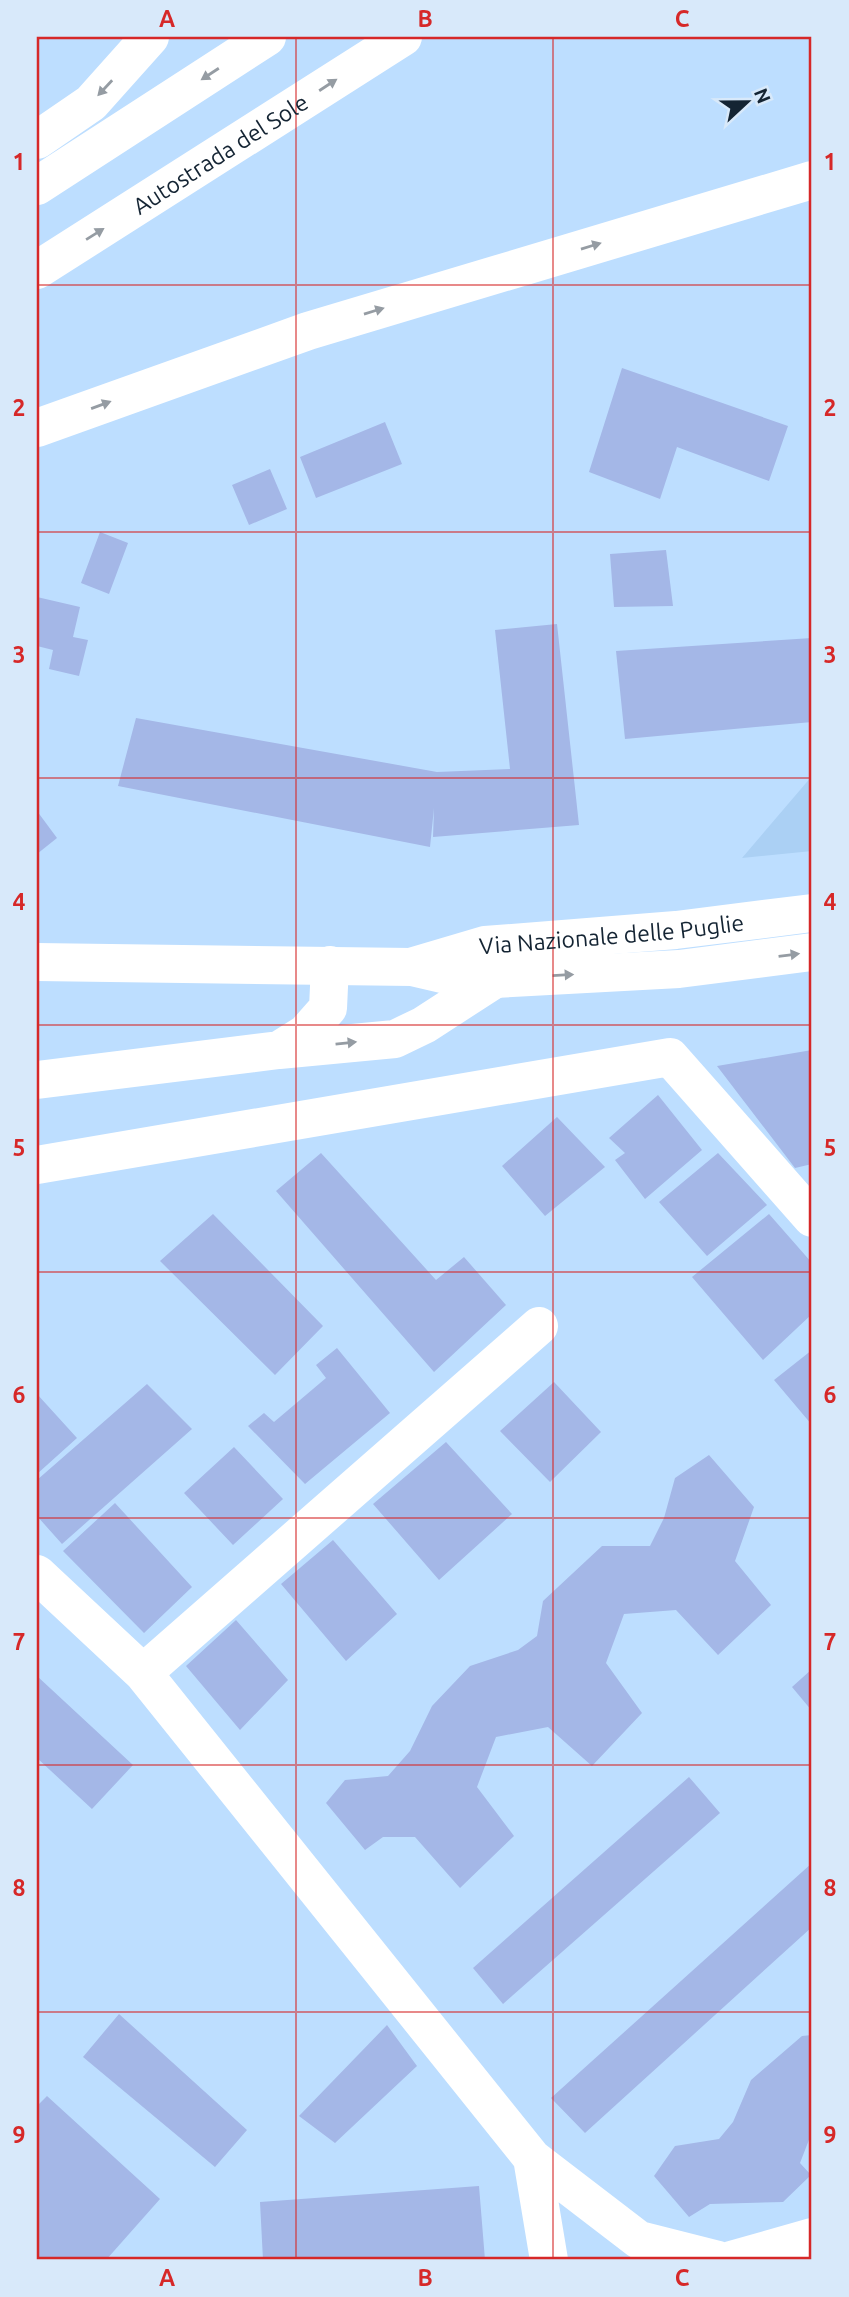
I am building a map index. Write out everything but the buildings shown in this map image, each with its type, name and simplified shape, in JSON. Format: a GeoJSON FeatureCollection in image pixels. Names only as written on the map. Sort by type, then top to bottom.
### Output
{"type":"FeatureCollection","features":[{"type":"Feature","properties":{"kind":"main road"},"geometry":{"type":"LineString","coordinates":[[37,140],[91,103],[150,37]]}},
{"type":"Feature","properties":{"kind":"main road"},"geometry":{"type":"LineString","coordinates":[[37,186],[267,37]]}},
{"type":"Feature","properties":{"kind":"main road","name":"Autostrada del Sole"},"geometry":{"type":"LineString","coordinates":[[37,271],[403,37]]}},
{"type":"Feature","properties":{"kind":"main road"},"geometry":{"type":"LineString","coordinates":[[37,428],[308,331],[812,180]]}},
{"type":"Feature","properties":{"kind":"main road","name":"Via Nazionale delle Puglie"},"geometry":{"type":"LineString","coordinates":[[412,967],[485,945],[676,930],[812,913]]}},
{"type":"Feature","properties":{"kind":"main road","name":"Via Nazionale delle Puglie"},"geometry":{"type":"LineString","coordinates":[[37,962],[412,967],[468,980],[679,969],[812,952]]}},
{"type":"Feature","properties":{"kind":"main road"},"geometry":{"type":"LineString","coordinates":[[279,1050],[306,1033],[328,1008],[330,965]]}},
{"type":"Feature","properties":{"kind":"main road"},"geometry":{"type":"LineString","coordinates":[[37,1080],[279,1050],[396,1039],[424,1025],[495,979]]}},
{"type":"Feature","properties":{"kind":"main road"},"geometry":{"type":"LineString","coordinates":[[37,1165],[670,1057],[812,1218]]}},
{"type":"Feature","properties":{"kind":"main road"},"geometry":{"type":"LineString","coordinates":[[143,1673],[539,1326]]}},
{"type":"Feature","properties":{"kind":"main road"},"geometry":{"type":"LineString","coordinates":[[37,1574],[143,1673],[532,2158],[639,2240],[718,2260]]}},
{"type":"Feature","properties":{"kind":"main road"},"geometry":{"type":"LineString","coordinates":[[532,2158],[549,2260]]}},
{"type":"Feature","properties":{"kind":"main road"},"geometry":{"type":"LineString","coordinates":[[731,2260],[812,2237]]}},
{"type":"Feature","properties":{"kind":"shaded area"},"geometry":{"type":"Polygon","coordinates":[[[812,776],[812,851],[742,858],[812,776]]]}}]}
